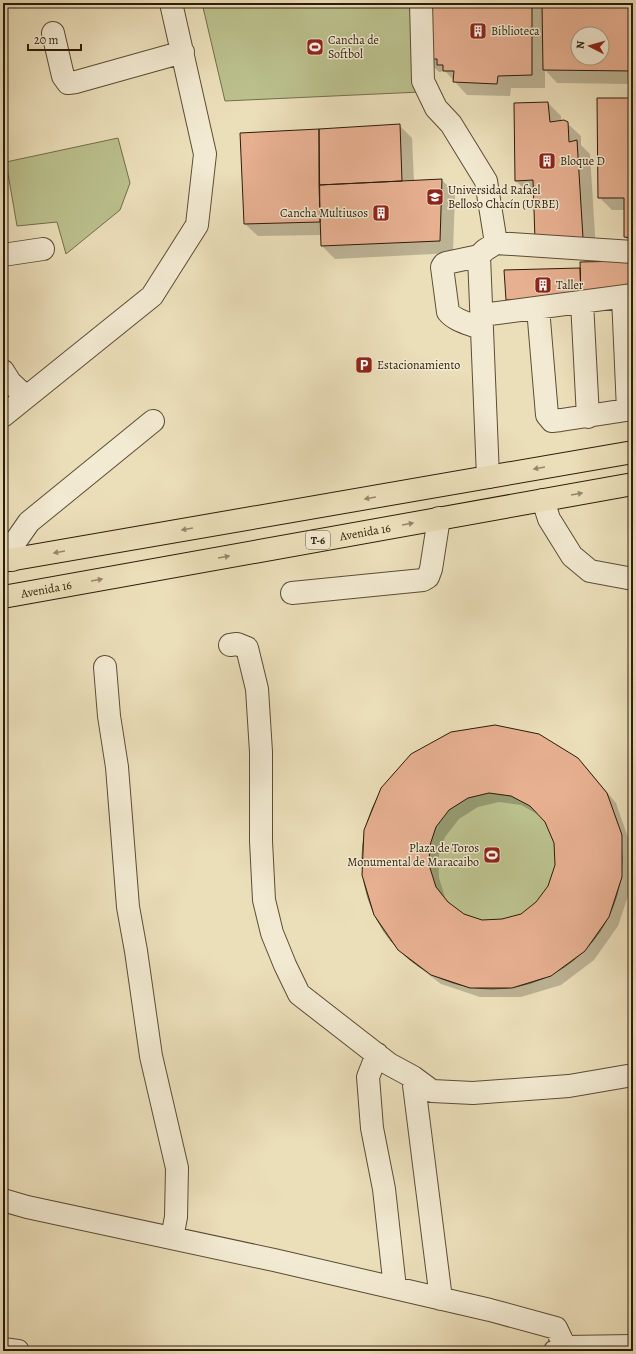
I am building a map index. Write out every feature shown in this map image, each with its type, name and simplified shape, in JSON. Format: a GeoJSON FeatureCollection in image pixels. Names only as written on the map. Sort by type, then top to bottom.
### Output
{"type":"FeatureCollection","features":[{"type":"Feature","properties":{"kind":"highway"},"geometry":{"type":"LineString","coordinates":[[8,560],[633,452]]}},
{"type":"Feature","properties":{"kind":"highway","name":"Avenida 16"},"geometry":{"type":"LineString","coordinates":[[3,597],[633,484]]}},
{"type":"Feature","properties":{"kind":"street"},"geometry":{"type":"LineString","coordinates":[[3,416],[152,296],[197,226],[205,154],[171,3]]}},
{"type":"Feature","properties":{"kind":"street"},"geometry":{"type":"LineString","coordinates":[[421,3],[423,81],[436,108],[451,124],[486,181],[488,250],[482,322],[488,477]]}},
{"type":"Feature","properties":{"kind":"street"},"geometry":{"type":"LineString","coordinates":[[53,33],[63,76],[68,83],[183,52]]}},
{"type":"Feature","properties":{"kind":"street"},"geometry":{"type":"LineString","coordinates":[[3,255],[43,249]]}},
{"type":"Feature","properties":{"kind":"street"},"geometry":{"type":"LineString","coordinates":[[538,308],[547,415],[552,421],[631,410],[628,296],[538,308],[482,322],[456,319],[448,312],[442,267],[446,263],[488,250],[633,252]]}},
{"type":"Feature","properties":{"kind":"street"},"geometry":{"type":"LineString","coordinates":[[582,302],[588,417]]}},
{"type":"Feature","properties":{"kind":"street"},"geometry":{"type":"LineString","coordinates":[[3,371],[10,382],[26,397]]}},
{"type":"Feature","properties":{"kind":"street"},"geometry":{"type":"LineString","coordinates":[[8,560],[14,542],[29,522],[152,421]]}},
{"type":"Feature","properties":{"kind":"street"},"geometry":{"type":"LineString","coordinates":[[543,500],[549,519],[572,556],[590,571],[633,579]]}},
{"type":"Feature","properties":{"kind":"street"},"geometry":{"type":"LineString","coordinates":[[292,593],[423,580],[428,577],[431,569],[439,518]]}},
{"type":"Feature","properties":{"kind":"street"},"geometry":{"type":"LineString","coordinates":[[230,645],[236,644],[247,648],[257,689],[261,752],[261,840],[264,900],[272,933],[284,965],[299,994],[389,1064],[413,1077],[432,1090],[473,1093],[569,1086],[633,1075]]}},
{"type":"Feature","properties":{"kind":"street"},"geometry":{"type":"LineString","coordinates":[[105,667],[109,716],[117,767],[128,907],[151,1056],[177,1168],[176,1217],[172,1238]]}},
{"type":"Feature","properties":{"kind":"street"},"geometry":{"type":"LineString","coordinates":[[377,1054],[368,1077],[372,1128],[384,1189],[395,1288]]}},
{"type":"Feature","properties":{"kind":"street"},"geometry":{"type":"LineString","coordinates":[[413,1077],[441,1299]]}},
{"type":"Feature","properties":{"kind":"street"},"geometry":{"type":"LineString","coordinates":[[3,1200],[28,1207],[274,1260],[490,1310],[556,1328],[560,1349],[633,1346]]}},
{"type":"Feature","properties":{"kind":"street"},"geometry":{"type":"LineString","coordinates":[[3,1349],[18,1351]]}},
{"type":"Feature","properties":{"kind":"green space","name":"Cancha de Softbol"},"geometry":{"type":"Polygon","coordinates":[[[202,3],[417,3],[420,92],[225,101],[202,3]]]}},
{"type":"Feature","properties":{"kind":"green space"},"geometry":{"type":"Polygon","coordinates":[[[118,138],[130,183],[120,210],[66,254],[57,222],[17,226],[6,162],[118,138]]]}},
{"type":"Feature","properties":{"kind":"green space","name":"Plaza de Toros Monumental de Maracaibo"},"geometry":{"type":"Polygon","coordinates":[[[479,729],[505,729],[530,734],[553,744],[575,758],[593,776],[607,798],[617,821],[622,846],[622,872],[617,897],[607,920],[593,942],[575,960],[553,974],[530,984],[505,989],[479,989],[454,984],[431,974],[409,960],[391,942],[377,920],[367,897],[362,872],[362,846],[367,821],[377,798],[391,776],[409,758],[431,744],[454,734],[479,729]]]}},
{"type":"Feature","properties":{"kind":"building","name":"Biblioteca"},"geometry":{"type":"Polygon","coordinates":[[[424,3],[532,3],[532,75],[498,76],[497,84],[453,82],[454,71],[443,71],[443,65],[437,65],[437,59],[425,59],[424,3]]]}},
{"type":"Feature","properties":{"kind":"building"},"geometry":{"type":"Polygon","coordinates":[[[542,3],[633,3],[633,71],[543,70],[542,3]]]}},
{"type":"Feature","properties":{"kind":"building"},"geometry":{"type":"Polygon","coordinates":[[[597,98],[633,98],[633,238],[624,237],[624,198],[598,198],[597,98]]]}},
{"type":"Feature","properties":{"kind":"building","name":"Bloque D"},"geometry":{"type":"Polygon","coordinates":[[[548,102],[550,122],[564,120],[568,122],[569,142],[577,140],[583,238],[535,240],[533,180],[515,181],[514,103],[548,102]]]}},
{"type":"Feature","properties":{"kind":"building","name":"Cancha Multiusos"},"geometry":{"type":"Polygon","coordinates":[[[400,124],[402,181],[319,185],[319,129],[400,124]]]}},
{"type":"Feature","properties":{"kind":"building","name":"Cancha Multiusos"},"geometry":{"type":"Polygon","coordinates":[[[319,129],[320,222],[244,224],[240,133],[319,129]]]}},
{"type":"Feature","properties":{"kind":"building","name":"Cancha Multiusos"},"geometry":{"type":"Polygon","coordinates":[[[442,179],[440,241],[321,246],[319,185],[442,179]]]}},
{"type":"Feature","properties":{"kind":"building"},"geometry":{"type":"Polygon","coordinates":[[[625,261],[633,264],[633,289],[581,299],[580,262],[625,261]]]}},
{"type":"Feature","properties":{"kind":"building","name":"Taller"},"geometry":{"type":"Polygon","coordinates":[[[580,268],[581,299],[506,300],[504,270],[580,268]]]}},
{"type":"Feature","properties":{"kind":"building","name":"Plaza de Toros Monumental de Maracaibo"},"geometry":{"type":"Polygon","coordinates":[[[495,725],[539,734],[578,758],[607,793],[622,835],[622,877],[609,917],[585,951],[551,976],[512,988],[470,988],[431,975],[398,950],[374,915],[362,875],[364,830],[381,788],[411,754],[451,732],[495,725]],[[489,793],[468,798],[449,810],[436,827],[429,848],[430,868],[436,887],[448,902],[464,914],[482,920],[502,919],[521,914],[536,902],[548,886],[555,865],[554,843],[545,822],[530,806],[511,796],[489,793]]]}},
{"type":"Feature","properties":{"kind":"place","name":"Biblioteca"},"geometry":{"type":"Point","coordinates":[478,31]}},
{"type":"Feature","properties":{"kind":"place","name":"Cancha de Softbol"},"geometry":{"type":"Point","coordinates":[315,47]}},
{"type":"Feature","properties":{"kind":"place","name":"Bloque D"},"geometry":{"type":"Point","coordinates":[547,161]}},
{"type":"Feature","properties":{"kind":"place","name":"Universidad Rafael Belloso Chacín (URBE)"},"geometry":{"type":"Point","coordinates":[435,197]}},
{"type":"Feature","properties":{"kind":"place","name":"Cancha Multiusos"},"geometry":{"type":"Point","coordinates":[381,213]}},
{"type":"Feature","properties":{"kind":"place","name":"Taller"},"geometry":{"type":"Point","coordinates":[543,285]}},
{"type":"Feature","properties":{"kind":"place","name":"Estacionamiento"},"geometry":{"type":"Point","coordinates":[364,365]}},
{"type":"Feature","properties":{"kind":"place","name":"Plaza de Toros Monumental de Maracaibo"},"geometry":{"type":"Point","coordinates":[492,855]}}]}
